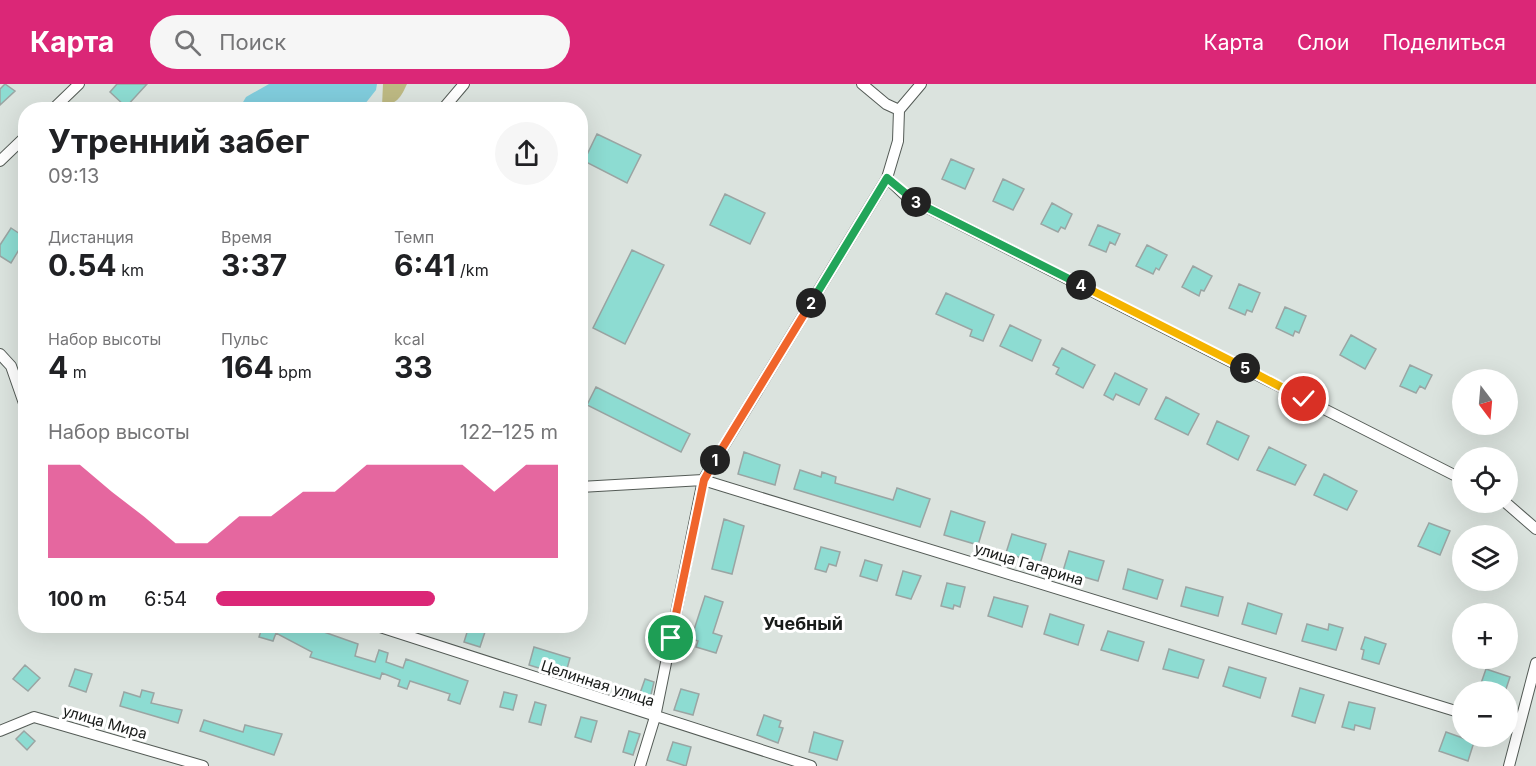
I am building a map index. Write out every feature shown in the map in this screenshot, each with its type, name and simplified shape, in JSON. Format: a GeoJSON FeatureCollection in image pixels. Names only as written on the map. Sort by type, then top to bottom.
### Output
{"type":"FeatureCollection","features":[{"type":"Feature","properties":{"kind":"street"},"geometry":{"type":"LineString","coordinates":[[60,102],[79,84]]}},
{"type":"Feature","properties":{"kind":"street"},"geometry":{"type":"LineString","coordinates":[[449,102],[464,84]]}},
{"type":"Feature","properties":{"kind":"street"},"geometry":{"type":"LineString","coordinates":[[862,84],[886,104],[899,110]]}},
{"type":"Feature","properties":{"kind":"street"},"geometry":{"type":"LineString","coordinates":[[640,766],[655,717],[704,480],[887,178],[898,141],[899,110],[921,84]]}},
{"type":"Feature","properties":{"kind":"street"},"geometry":{"type":"LineString","coordinates":[[0,161],[18,144]]}},
{"type":"Feature","properties":{"kind":"street"},"geometry":{"type":"LineString","coordinates":[[887,178],[908,198],[1452,474]]}},
{"type":"Feature","properties":{"kind":"street"},"geometry":{"type":"LineString","coordinates":[[0,354],[11,366],[18,386]]}},
{"type":"Feature","properties":{"kind":"street","name":"улица Гагарина"},"geometry":{"type":"LineString","coordinates":[[588,487],[704,480],[1452,710]]}},
{"type":"Feature","properties":{"kind":"street"},"geometry":{"type":"LineString","coordinates":[[1518,513],[1536,529]]}},
{"type":"Feature","properties":{"kind":"street","name":"Целинная улица"},"geometry":{"type":"LineString","coordinates":[[398,633],[811,766]]}},
{"type":"Feature","properties":{"kind":"street"},"geometry":{"type":"LineString","coordinates":[[1509,766],[1536,663]]}},
{"type":"Feature","properties":{"kind":"street","name":"улица Мира"},"geometry":{"type":"LineString","coordinates":[[0,731],[34,717],[203,766]]}},
{"type":"Feature","properties":{"kind":"shaded area"},"geometry":{"type":"Polygon","coordinates":[[[383,84],[407,84],[398,99],[394,102],[382,102],[383,84]]]}},
{"type":"Feature","properties":{"kind":"water"},"geometry":{"type":"Polygon","coordinates":[[[269,84],[377,84],[376,90],[367,102],[243,102],[246,97],[269,84]]]}},
{"type":"Feature","properties":{"kind":"building"},"geometry":{"type":"Polygon","coordinates":[[[5,84],[15,91],[0,105],[0,89],[5,84]]]}},
{"type":"Feature","properties":{"kind":"building"},"geometry":{"type":"Polygon","coordinates":[[[117,84],[147,84],[131,102],[121,102],[110,92],[117,84]]]}},
{"type":"Feature","properties":{"kind":"building"},"geometry":{"type":"Polygon","coordinates":[[[597,134],[641,155],[627,183],[588,163],[588,153],[597,134]]]}},
{"type":"Feature","properties":{"kind":"building"},"geometry":{"type":"Polygon","coordinates":[[[951,159],[974,169],[965,189],[942,179],[951,159]]]}},
{"type":"Feature","properties":{"kind":"building"},"geometry":{"type":"Polygon","coordinates":[[[1003,179],[1024,189],[1013,210],[993,201],[1003,179]]]}},
{"type":"Feature","properties":{"kind":"building"},"geometry":{"type":"Polygon","coordinates":[[[725,194],[765,213],[750,244],[710,225],[725,194]]]}},
{"type":"Feature","properties":{"kind":"building"},"geometry":{"type":"Polygon","coordinates":[[[1052,203],[1072,214],[1065,229],[1061,227],[1058,232],[1041,224],[1052,203]]]}},
{"type":"Feature","properties":{"kind":"building"},"geometry":{"type":"Polygon","coordinates":[[[1098,225],[1120,234],[1115,245],[1110,242],[1106,252],[1089,245],[1098,225]]]}},
{"type":"Feature","properties":{"kind":"building"},"geometry":{"type":"Polygon","coordinates":[[[11,228],[18,233],[18,251],[11,263],[0,256],[0,245],[11,228]]]}},
{"type":"Feature","properties":{"kind":"building"},"geometry":{"type":"Polygon","coordinates":[[[1147,245],[1167,255],[1159,270],[1156,268],[1153,274],[1136,266],[1147,245]]]}},
{"type":"Feature","properties":{"kind":"building"},"geometry":{"type":"Polygon","coordinates":[[[632,250],[664,265],[625,344],[593,328],[632,250]]]}},
{"type":"Feature","properties":{"kind":"building"},"geometry":{"type":"Polygon","coordinates":[[[1193,266],[1212,276],[1199,296],[1182,287],[1193,266]]]}},
{"type":"Feature","properties":{"kind":"building"},"geometry":{"type":"Polygon","coordinates":[[[1239,284],[1260,293],[1252,312],[1247,310],[1245,315],[1229,308],[1239,284]]]}},
{"type":"Feature","properties":{"kind":"building"},"geometry":{"type":"Polygon","coordinates":[[[946,293],[994,315],[983,341],[970,336],[972,330],[936,314],[946,293]]]}},
{"type":"Feature","properties":{"kind":"building"},"geometry":{"type":"Polygon","coordinates":[[[1285,307],[1306,316],[1299,333],[1295,331],[1293,336],[1276,328],[1285,307]]]}},
{"type":"Feature","properties":{"kind":"building"},"geometry":{"type":"Polygon","coordinates":[[[1010,325],[1041,340],[1032,361],[1000,346],[1010,325]]]}},
{"type":"Feature","properties":{"kind":"building"},"geometry":{"type":"Polygon","coordinates":[[[1351,335],[1376,349],[1365,369],[1340,355],[1351,335]]]}},
{"type":"Feature","properties":{"kind":"building"},"geometry":{"type":"Polygon","coordinates":[[[1062,348],[1095,365],[1083,388],[1056,374],[1059,368],[1053,365],[1062,348]]]}},
{"type":"Feature","properties":{"kind":"building"},"geometry":{"type":"Polygon","coordinates":[[[1410,365],[1432,375],[1425,389],[1420,386],[1416,393],[1400,386],[1410,365]]]}},
{"type":"Feature","properties":{"kind":"building"},"geometry":{"type":"Polygon","coordinates":[[[1115,373],[1147,389],[1139,405],[1116,394],[1113,400],[1104,395],[1115,373]]]}},
{"type":"Feature","properties":{"kind":"building"},"geometry":{"type":"Polygon","coordinates":[[[596,387],[690,434],[681,452],[588,406],[596,387]]]}},
{"type":"Feature","properties":{"kind":"building"},"geometry":{"type":"Polygon","coordinates":[[[1166,397],[1199,414],[1188,435],[1155,419],[1166,397]]]}},
{"type":"Feature","properties":{"kind":"building"},"geometry":{"type":"Polygon","coordinates":[[[1217,421],[1249,436],[1238,460],[1207,444],[1217,421]]]}},
{"type":"Feature","properties":{"kind":"building"},"geometry":{"type":"Polygon","coordinates":[[[1269,447],[1306,465],[1295,485],[1257,470],[1269,447]]]}},
{"type":"Feature","properties":{"kind":"building"},"geometry":{"type":"Polygon","coordinates":[[[744,452],[780,465],[775,485],[738,474],[744,452]]]}},
{"type":"Feature","properties":{"kind":"building"},"geometry":{"type":"Polygon","coordinates":[[[800,470],[821,477],[822,472],[836,477],[835,483],[893,500],[897,488],[930,499],[920,527],[794,489],[800,470]]]}},
{"type":"Feature","properties":{"kind":"building"},"geometry":{"type":"Polygon","coordinates":[[[1324,474],[1357,491],[1347,510],[1314,495],[1324,474]]]}},
{"type":"Feature","properties":{"kind":"building"},"geometry":{"type":"Polygon","coordinates":[[[951,511],[985,522],[978,545],[944,535],[951,511]]]}},
{"type":"Feature","properties":{"kind":"building"},"geometry":{"type":"Polygon","coordinates":[[[724,519],[744,526],[732,574],[712,569],[724,519]]]}},
{"type":"Feature","properties":{"kind":"building"},"geometry":{"type":"Polygon","coordinates":[[[1429,523],[1450,531],[1440,555],[1418,546],[1429,523]]]}},
{"type":"Feature","properties":{"kind":"building"},"geometry":{"type":"Polygon","coordinates":[[[1012,534],[1046,544],[1040,564],[1006,553],[1012,534]]]}},
{"type":"Feature","properties":{"kind":"building"},"geometry":{"type":"Polygon","coordinates":[[[821,547],[840,552],[836,566],[829,564],[826,572],[815,569],[821,547]]]}},
{"type":"Feature","properties":{"kind":"building"},"geometry":{"type":"Polygon","coordinates":[[[1069,551],[1104,561],[1098,581],[1063,571],[1069,551]]]}},
{"type":"Feature","properties":{"kind":"building"},"geometry":{"type":"Polygon","coordinates":[[[865,560],[882,565],[877,581],[860,576],[865,560]]]}},
{"type":"Feature","properties":{"kind":"building"},"geometry":{"type":"Polygon","coordinates":[[[1128,569],[1163,580],[1157,599],[1123,589],[1128,569]]]}},
{"type":"Feature","properties":{"kind":"building"},"geometry":{"type":"Polygon","coordinates":[[[903,571],[921,576],[911,599],[896,595],[903,571]]]}},
{"type":"Feature","properties":{"kind":"building"},"geometry":{"type":"Polygon","coordinates":[[[947,583],[965,587],[960,607],[954,605],[953,609],[941,606],[947,583]]]}},
{"type":"Feature","properties":{"kind":"building"},"geometry":{"type":"Polygon","coordinates":[[[1186,587],[1223,597],[1218,616],[1181,606],[1186,587]]]}},
{"type":"Feature","properties":{"kind":"building"},"geometry":{"type":"Polygon","coordinates":[[[705,596],[723,602],[713,633],[722,636],[716,653],[696,647],[698,641],[691,639],[705,596]]]}},
{"type":"Feature","properties":{"kind":"building"},"geometry":{"type":"Polygon","coordinates":[[[994,597],[1028,606],[1022,627],[988,616],[994,597]]]}},
{"type":"Feature","properties":{"kind":"building"},"geometry":{"type":"Polygon","coordinates":[[[1248,603],[1282,614],[1276,634],[1242,624],[1248,603]]]}},
{"type":"Feature","properties":{"kind":"building"},"geometry":{"type":"Polygon","coordinates":[[[1050,614],[1084,625],[1078,645],[1044,634],[1050,614]]]}},
{"type":"Feature","properties":{"kind":"building"},"geometry":{"type":"Polygon","coordinates":[[[1307,624],[1328,630],[1329,624],[1343,628],[1336,650],[1302,641],[1307,624]]]}},
{"type":"Feature","properties":{"kind":"building"},"geometry":{"type":"Polygon","coordinates":[[[1108,631],[1144,642],[1138,661],[1101,650],[1108,631]]]}},
{"type":"Feature","properties":{"kind":"building"},"geometry":{"type":"Polygon","coordinates":[[[260,633],[276,633],[273,641],[259,637],[260,633]]]}},
{"type":"Feature","properties":{"kind":"building"},"geometry":{"type":"Polygon","coordinates":[[[276,633],[327,633],[358,644],[355,656],[375,662],[379,650],[388,653],[386,662],[403,668],[406,659],[468,681],[460,704],[448,700],[450,694],[410,681],[407,689],[398,686],[400,680],[382,673],[380,679],[310,657],[312,652],[276,633]]]}},
{"type":"Feature","properties":{"kind":"building"},"geometry":{"type":"Polygon","coordinates":[[[467,633],[485,633],[480,647],[464,642],[467,633]]]}},
{"type":"Feature","properties":{"kind":"building"},"geometry":{"type":"Polygon","coordinates":[[[1365,637],[1386,644],[1379,664],[1362,659],[1364,650],[1361,649],[1365,637]]]}},
{"type":"Feature","properties":{"kind":"building"},"geometry":{"type":"Polygon","coordinates":[[[534,647],[570,658],[565,676],[529,665],[534,647]]]}},
{"type":"Feature","properties":{"kind":"building"},"geometry":{"type":"Polygon","coordinates":[[[1169,649],[1204,660],[1198,678],[1163,669],[1169,649]]]}},
{"type":"Feature","properties":{"kind":"building"},"geometry":{"type":"Polygon","coordinates":[[[25,665],[40,678],[28,691],[13,679],[25,665]]]}},
{"type":"Feature","properties":{"kind":"building"},"geometry":{"type":"Polygon","coordinates":[[[1229,667],[1266,678],[1260,698],[1223,686],[1229,667]]]}},
{"type":"Feature","properties":{"kind":"building"},"geometry":{"type":"Polygon","coordinates":[[[75,669],[92,674],[86,692],[69,686],[75,669]]]}},
{"type":"Feature","properties":{"kind":"building"},"geometry":{"type":"Polygon","coordinates":[[[1486,669],[1510,677],[1509,681],[1482,681],[1486,669]]]}},
{"type":"Feature","properties":{"kind":"building"},"geometry":{"type":"Polygon","coordinates":[[[645,679],[654,682],[649,703],[638,699],[645,679]]]}},
{"type":"Feature","properties":{"kind":"building"},"geometry":{"type":"Polygon","coordinates":[[[1300,688],[1324,695],[1315,723],[1292,716],[1300,688]]]}},
{"type":"Feature","properties":{"kind":"building"},"geometry":{"type":"Polygon","coordinates":[[[681,689],[699,694],[693,715],[674,710],[681,689]]]}},
{"type":"Feature","properties":{"kind":"building"},"geometry":{"type":"Polygon","coordinates":[[[142,690],[154,693],[151,703],[182,710],[178,723],[120,706],[124,692],[140,697],[142,690]]]}},
{"type":"Feature","properties":{"kind":"building"},"geometry":{"type":"Polygon","coordinates":[[[504,692],[517,695],[513,710],[500,707],[504,692]]]}},
{"type":"Feature","properties":{"kind":"building"},"geometry":{"type":"Polygon","coordinates":[[[535,702],[546,705],[541,725],[529,722],[535,702]]]}},
{"type":"Feature","properties":{"kind":"building"},"geometry":{"type":"Polygon","coordinates":[[[1349,702],[1375,708],[1370,729],[1355,725],[1354,730],[1342,727],[1349,702]]]}},
{"type":"Feature","properties":{"kind":"building"},"geometry":{"type":"Polygon","coordinates":[[[764,715],[781,721],[779,727],[783,728],[778,743],[757,735],[764,715]]]}},
{"type":"Feature","properties":{"kind":"building"},"geometry":{"type":"Polygon","coordinates":[[[581,717],[597,721],[591,742],[575,737],[581,717]]]}},
{"type":"Feature","properties":{"kind":"building"},"geometry":{"type":"Polygon","coordinates":[[[204,720],[243,732],[245,725],[282,734],[274,755],[200,731],[204,720]]]}},
{"type":"Feature","properties":{"kind":"building"},"geometry":{"type":"Polygon","coordinates":[[[24,731],[35,741],[27,750],[16,739],[24,731]]]}},
{"type":"Feature","properties":{"kind":"building"},"geometry":{"type":"Polygon","coordinates":[[[629,731],[640,734],[633,755],[623,752],[629,731]]]}},
{"type":"Feature","properties":{"kind":"building"},"geometry":{"type":"Polygon","coordinates":[[[814,732],[843,741],[837,760],[809,752],[814,732]]]}},
{"type":"Feature","properties":{"kind":"building"},"geometry":{"type":"Polygon","coordinates":[[[1446,732],[1452,734],[1452,747],[1472,747],[1468,761],[1439,751],[1446,732]]]}},
{"type":"Feature","properties":{"kind":"building"},"geometry":{"type":"Polygon","coordinates":[[[673,742],[691,747],[686,766],[667,760],[673,742]]]}},
{"type":"Feature","properties":{"kind":"district","name":"Учебный"},"geometry":{"type":"Point","coordinates":[803,623]}},
{"type":"Feature","properties":{"kind":"route"},"geometry":{"type":"LineString","coordinates":[[671,638],[704,480],[887,178],[908,198],[1304,399]]}}]}
